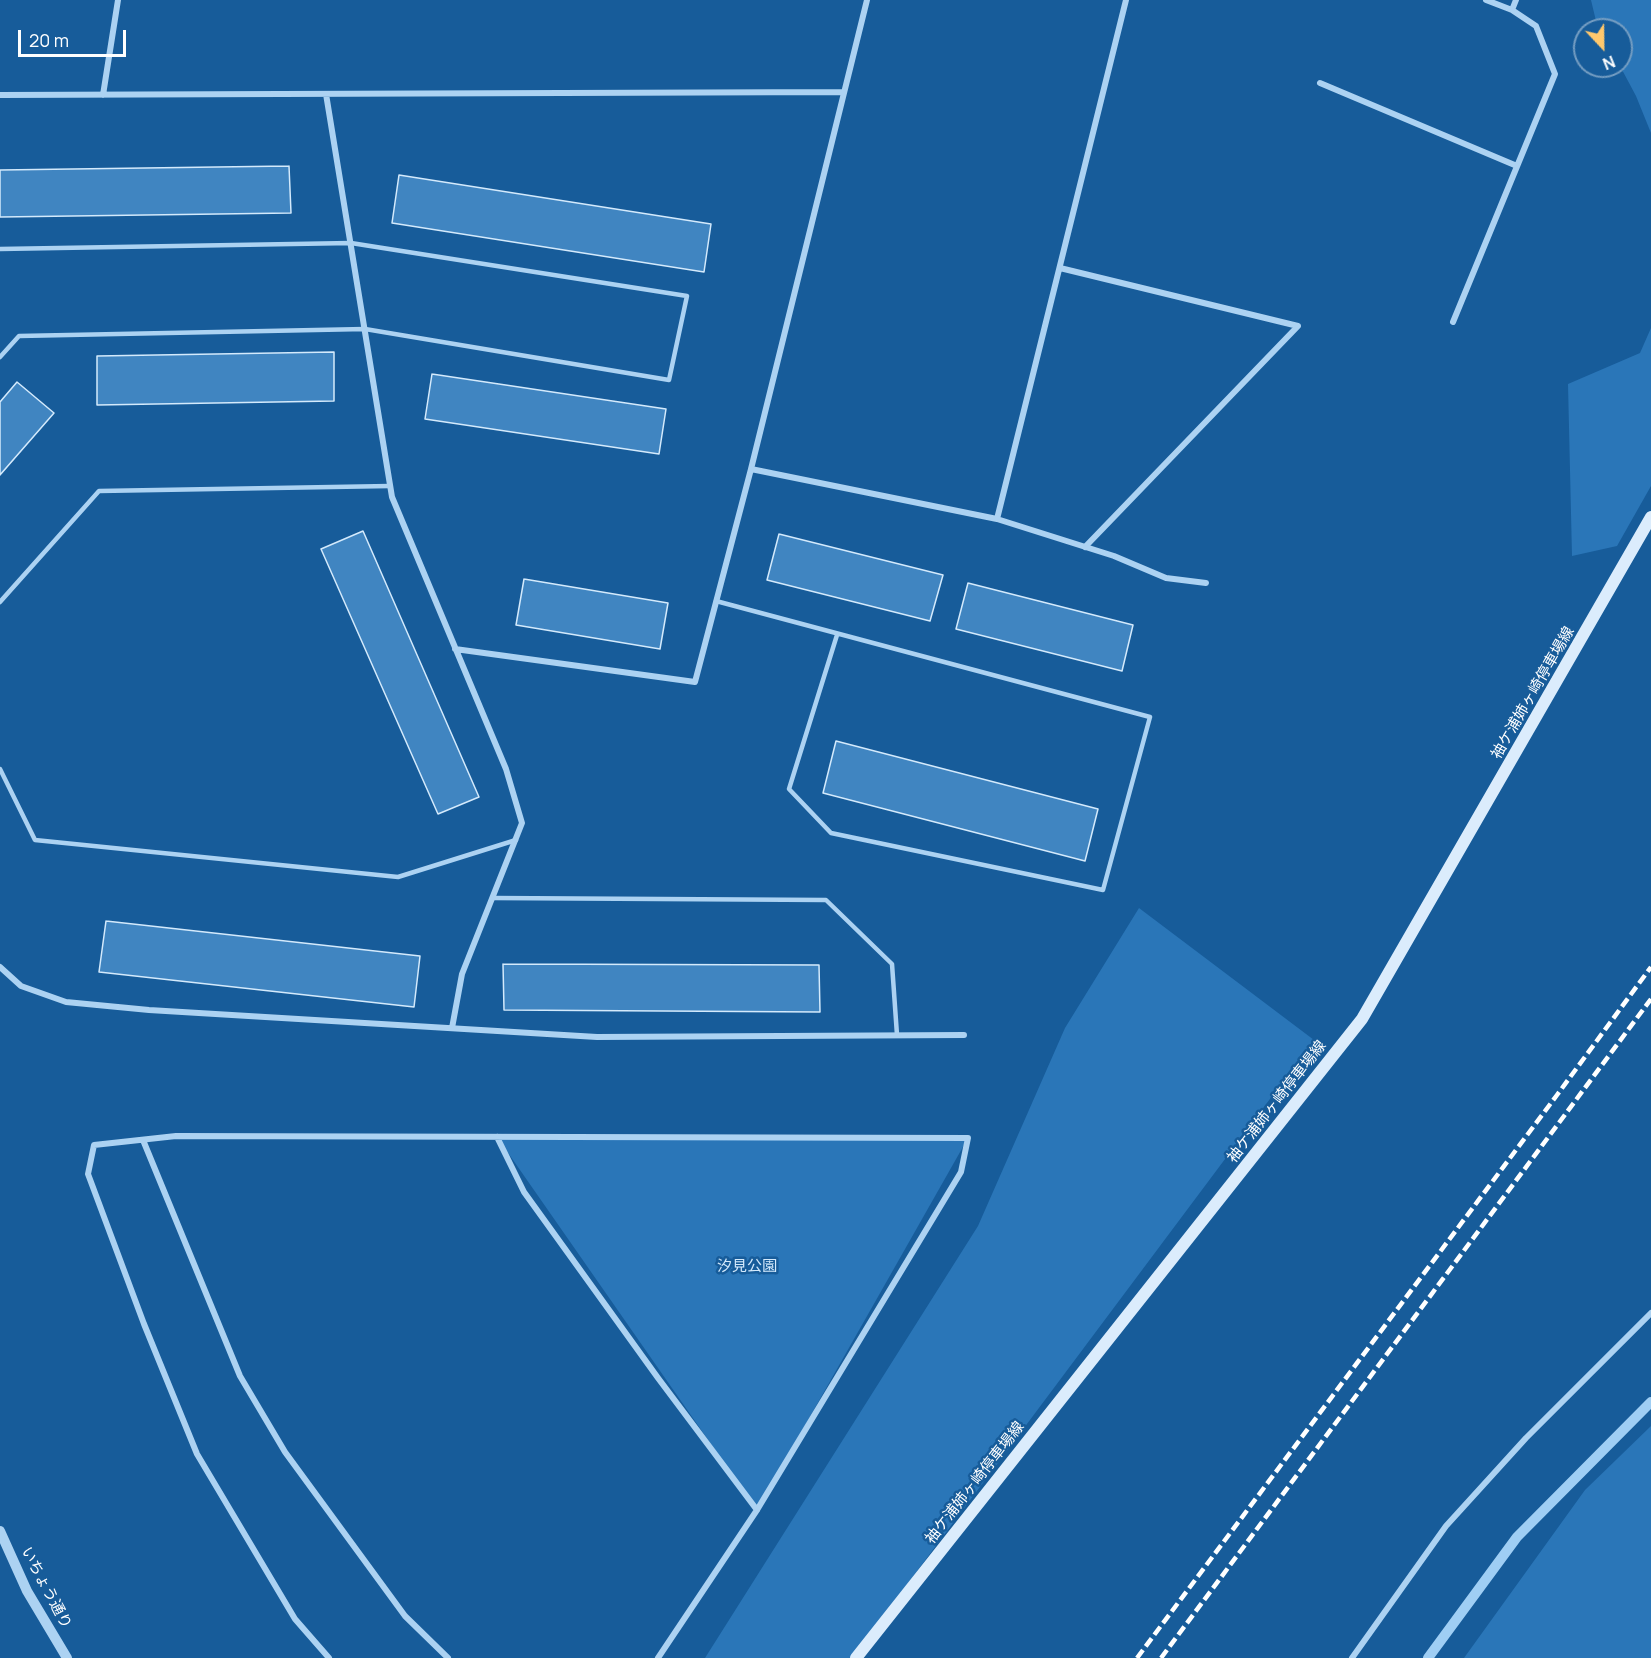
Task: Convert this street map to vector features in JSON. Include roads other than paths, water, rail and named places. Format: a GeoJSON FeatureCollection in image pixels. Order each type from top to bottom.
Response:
{"type":"FeatureCollection","features":[{"type":"Feature","properties":{"kind":"main road","name":"袖ケ浦姉ヶ崎停車場線"},"geometry":{"type":"LineString","coordinates":[[856,1658],[1362,1019],[1651,517]]}},
{"type":"Feature","properties":{"kind":"street"},"geometry":{"type":"LineString","coordinates":[[103,94],[118,0]]}},
{"type":"Feature","properties":{"kind":"street"},"geometry":{"type":"LineString","coordinates":[[455,649],[695,682],[751,469],[867,0]]}},
{"type":"Feature","properties":{"kind":"street"},"geometry":{"type":"LineString","coordinates":[[997,519],[1126,0]]}},
{"type":"Feature","properties":{"kind":"street"},"geometry":{"type":"LineString","coordinates":[[1453,322],[1555,74],[1536,26],[1512,10],[1486,0]]}},
{"type":"Feature","properties":{"kind":"street"},"geometry":{"type":"LineString","coordinates":[[1512,10],[1516,0]]}},
{"type":"Feature","properties":{"kind":"street"},"geometry":{"type":"LineString","coordinates":[[1320,83],[1517,166]]}},
{"type":"Feature","properties":{"kind":"street"},"geometry":{"type":"LineString","coordinates":[[0,95],[843,92]]}},
{"type":"Feature","properties":{"kind":"street"},"geometry":{"type":"LineString","coordinates":[[326,94],[392,497],[506,769],[522,823],[462,974],[452,1028]]}},
{"type":"Feature","properties":{"kind":"street"},"geometry":{"type":"LineString","coordinates":[[1060,268],[1298,326],[1084,547]]}},
{"type":"Feature","properties":{"kind":"street"},"geometry":{"type":"LineString","coordinates":[[751,469],[997,519],[1114,556],[1166,578],[1206,583]]}},
{"type":"Feature","properties":{"kind":"street"},"geometry":{"type":"LineString","coordinates":[[0,967],[21,986],[66,1002],[149,1010],[597,1037],[964,1035]]}},
{"type":"Feature","properties":{"kind":"street"},"geometry":{"type":"LineString","coordinates":[[329,1658],[295,1620],[196,1454],[88,1174],[94,1145],[176,1136],[968,1138],[962,1172],[757,1510],[658,1658]]}},
{"type":"Feature","properties":{"kind":"street"},"geometry":{"type":"LineString","coordinates":[[497,1137],[524,1192],[658,1378],[757,1510]]}},
{"type":"Feature","properties":{"kind":"street"},"geometry":{"type":"LineString","coordinates":[[142,1140],[240,1376],[251,1395],[285,1452],[398,1606],[448,1658]]}},
{"type":"Feature","properties":{"kind":"street"},"geometry":{"type":"LineString","coordinates":[[1352,1658],[1446,1526],[1526,1438],[1651,1313]]}},
{"type":"Feature","properties":{"kind":"street","name":"いちょう通り"},"geometry":{"type":"LineString","coordinates":[[0,1531],[27,1591],[67,1658]]}},
{"type":"Feature","properties":{"kind":"lane"},"geometry":{"type":"LineString","coordinates":[[0,249],[351,243],[687,296],[669,380],[365,329],[19,336],[0,357]]}},
{"type":"Feature","properties":{"kind":"lane"},"geometry":{"type":"LineString","coordinates":[[0,602],[99,491],[390,486]]}},
{"type":"Feature","properties":{"kind":"lane"},"geometry":{"type":"LineString","coordinates":[[716,602],[837,634],[1150,717],[1103,890],[831,833],[789,789],[837,634]]}},
{"type":"Feature","properties":{"kind":"lane"},"geometry":{"type":"LineString","coordinates":[[0,769],[35,840],[398,877],[516,840]]}},
{"type":"Feature","properties":{"kind":"lane"},"geometry":{"type":"LineString","coordinates":[[492,898],[826,900],[892,964],[897,1035]]}},
{"type":"Feature","properties":{"kind":"waterway"},"geometry":{"type":"LineString","coordinates":[[1428,1658],[1517,1537],[1651,1402]]}},
{"type":"Feature","properties":{"kind":"railway"},"geometry":{"type":"LineString","coordinates":[[1137,1658],[1651,967]]}},
{"type":"Feature","properties":{"kind":"railway"},"geometry":{"type":"LineString","coordinates":[[1161,1658],[1651,999]]}},
{"type":"Feature","properties":{"kind":"park label","name":"汐見公園"},"geometry":{"type":"Point","coordinates":[747,1267]}}]}
